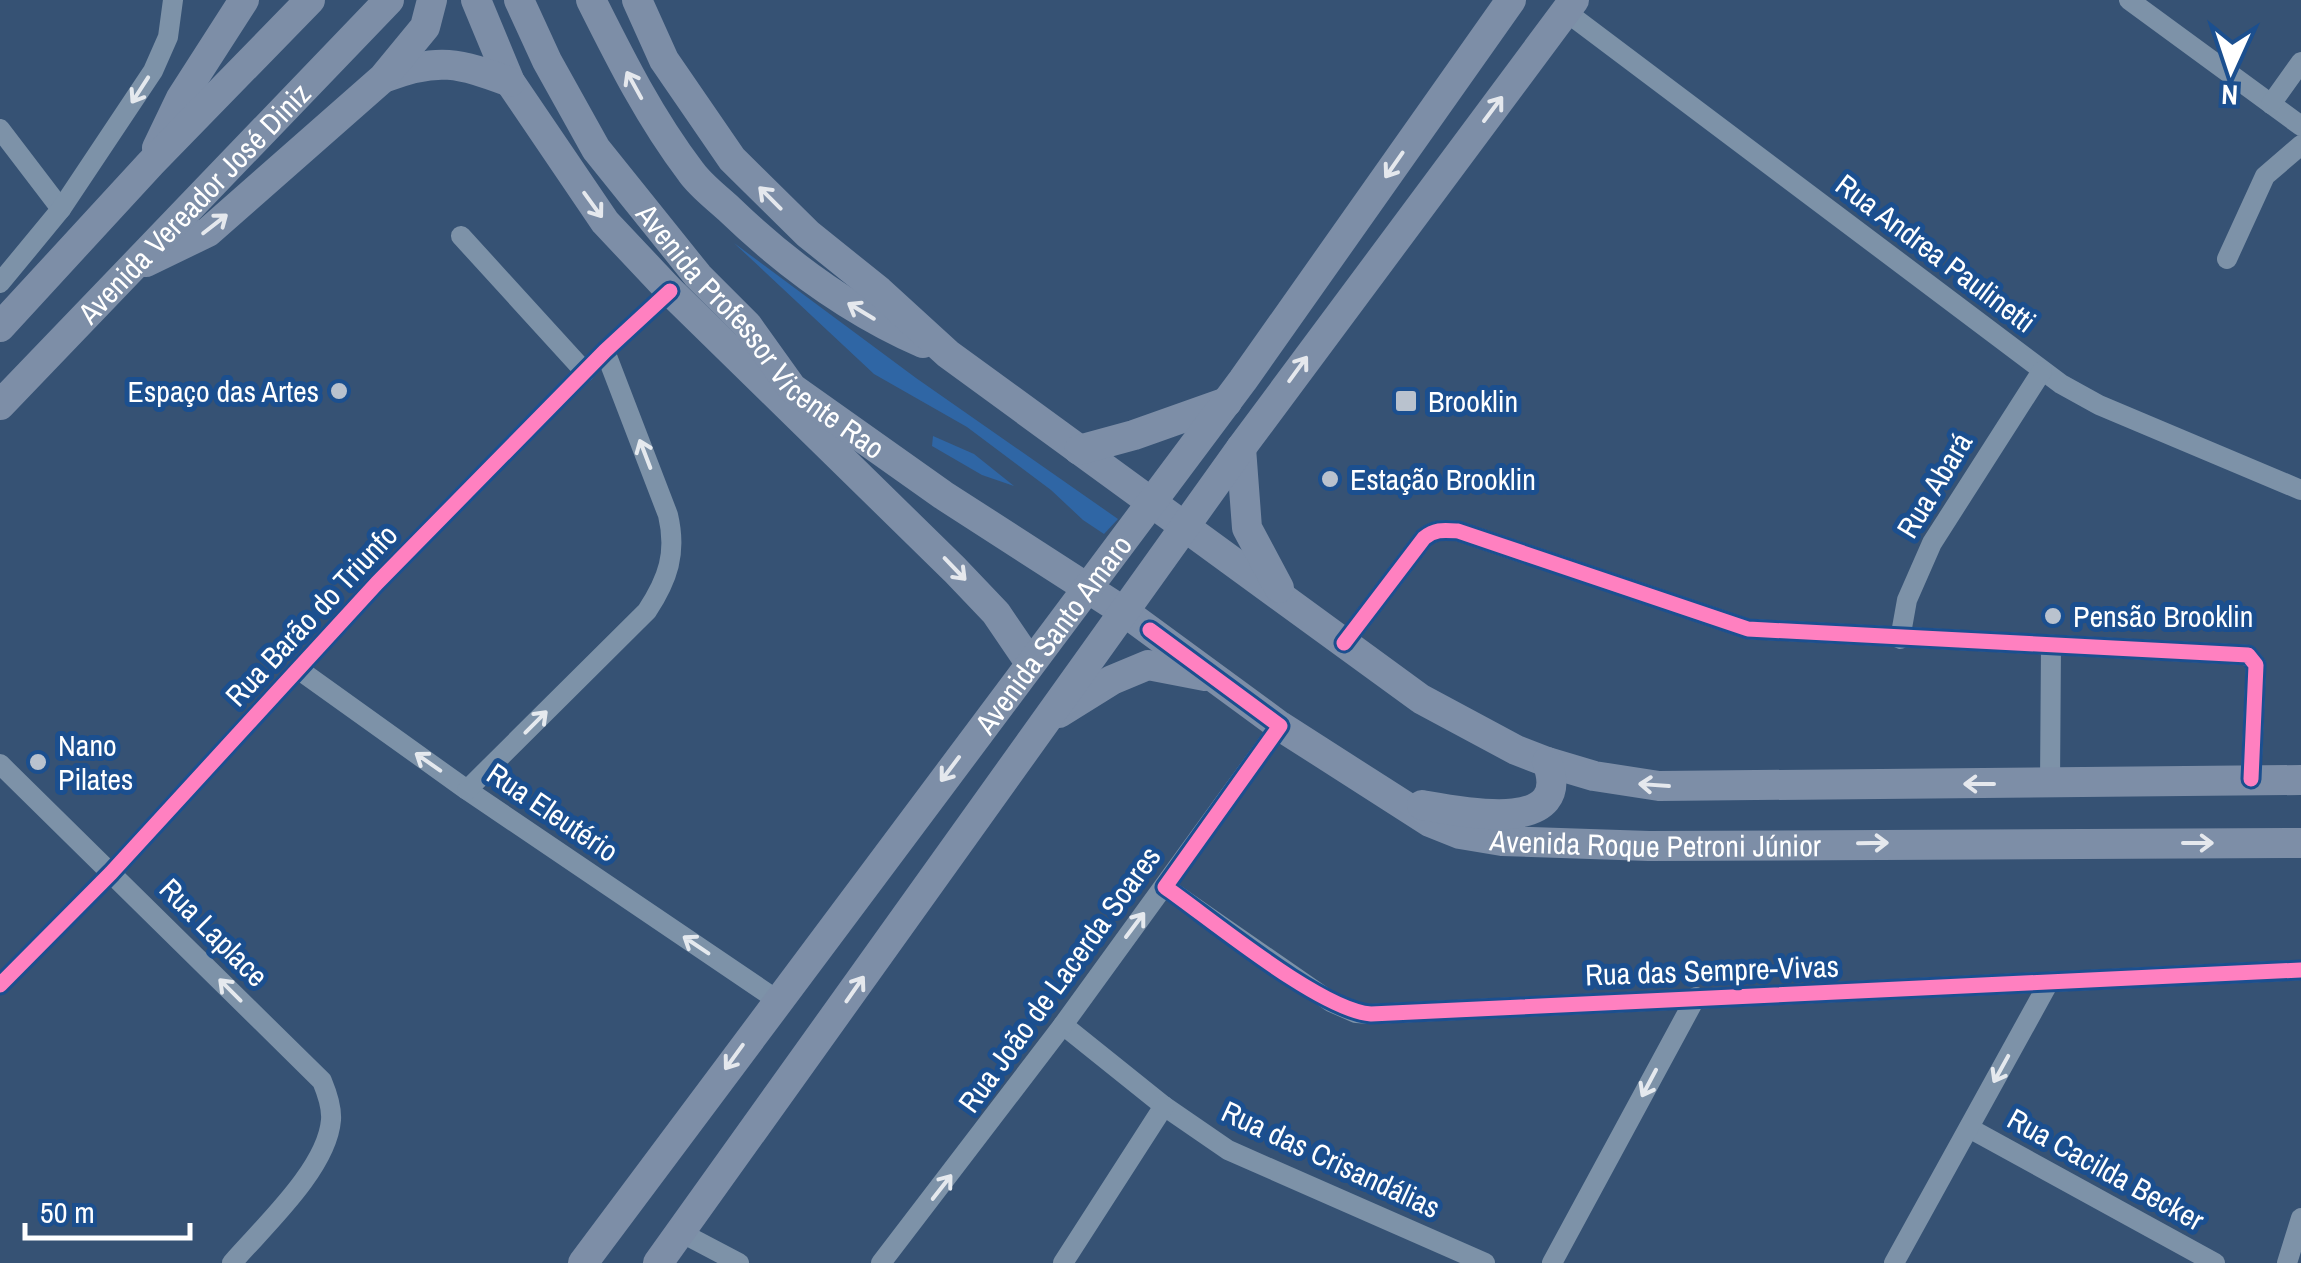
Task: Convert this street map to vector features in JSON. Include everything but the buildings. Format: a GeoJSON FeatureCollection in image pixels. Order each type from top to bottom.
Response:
{"type":"FeatureCollection","features":[{"type":"Feature","properties":{"kind":"main road"},"geometry":{"type":"LineString","coordinates":[[150,163],[181,98],[244,0]]}},
{"type":"Feature","properties":{"kind":"main road","name":"Avenida Vereador José Diniz"},"geometry":{"type":"LineString","coordinates":[[0,327],[150,163],[310,0]]}},
{"type":"Feature","properties":{"kind":"main road","name":"Avenida Vereador José Diniz"},"geometry":{"type":"LineString","coordinates":[[0,405],[388,0]]}},
{"type":"Feature","properties":{"kind":"main road"},"geometry":{"type":"LineString","coordinates":[[130,269],[208,232],[383,78],[425,27],[432,0]]}},
{"type":"Feature","properties":{"kind":"main road","name":"Avenida Professor Vicente Rao"},"geometry":{"type":"LineString","coordinates":[[476,0],[510,82],[606,222],[678,298]]}},
{"type":"Feature","properties":{"kind":"main road","name":"Avenida Professor Vicente Rao"},"geometry":{"type":"LineString","coordinates":[[519,0],[547,61],[596,149],[698,276],[747,325],[792,388],[854,434],[1085,587]]}},
{"type":"Feature","properties":{"kind":"main road","name":"Avenida Professor Vicente Rao"},"geometry":{"type":"LineString","coordinates":[[591,0],[637,92],[693,175],[757,236],[822,288],[891,330],[948,354]]}},
{"type":"Feature","properties":{"kind":"main road","name":"Avenida Professor Vicente Rao"},"geometry":{"type":"LineString","coordinates":[[638,0],[664,60],[732,159],[808,234],[880,291],[948,354],[1150,501]]}},
{"type":"Feature","properties":{"kind":"main road","name":"Avenida Santo Amaro"},"geometry":{"type":"LineString","coordinates":[[583,1263],[1226,402],[1511,0]]}},
{"type":"Feature","properties":{"kind":"main road","name":"Avenida Santo Amaro"},"geometry":{"type":"LineString","coordinates":[[658,1263],[1241,448],[1570,6]]}},
{"type":"Feature","properties":{"kind":"main road"},"geometry":{"type":"LineString","coordinates":[[383,78],[431,63],[468,68],[510,82]]}},
{"type":"Feature","properties":{"kind":"main road"},"geometry":{"type":"LineString","coordinates":[[678,298],[792,388]]}},
{"type":"Feature","properties":{"kind":"main road"},"geometry":{"type":"LineString","coordinates":[[678,298],[922,536],[996,613],[1030,663]]}},
{"type":"Feature","properties":{"kind":"main road"},"geometry":{"type":"LineString","coordinates":[[1079,450],[1226,402]]}},
{"type":"Feature","properties":{"kind":"main road"},"geometry":{"type":"LineString","coordinates":[[854,434],[922,536]]}},
{"type":"Feature","properties":{"kind":"main road"},"geometry":{"type":"LineString","coordinates":[[1241,448],[1248,528],[1262,561],[1286,599]]}},
{"type":"Feature","properties":{"kind":"main road","name":"Avenida Roque Petroni Júnior"},"geometry":{"type":"LineString","coordinates":[[1150,501],[1421,699],[1516,750],[1594,776],[1660,786],[2301,780]]}},
{"type":"Feature","properties":{"kind":"main road","name":"Avenida Roque Petroni Júnior"},"geometry":{"type":"LineString","coordinates":[[1085,587],[1280,726],[1430,822],[1460,834],[1502,840],[1649,846],[2301,844]]}},
{"type":"Feature","properties":{"kind":"main road"},"geometry":{"type":"LineString","coordinates":[[1044,722],[1112,680],[1148,665],[1218,679]]}},
{"type":"Feature","properties":{"kind":"main road"},"geometry":{"type":"LineString","coordinates":[[1400,802],[1484,814],[1528,811],[1551,796],[1553,777],[1548,762]]}},
{"type":"Feature","properties":{"kind":"street"},"geometry":{"type":"LineString","coordinates":[[0,283],[61,209],[153,71],[168,37],[173,0]]}},
{"type":"Feature","properties":{"kind":"street"},"geometry":{"type":"LineString","coordinates":[[2129,0],[2301,126]]}},
{"type":"Feature","properties":{"kind":"street","name":"Rua Andrea Paulinetti"},"geometry":{"type":"LineString","coordinates":[[1570,6],[2042,371],[2099,405],[2301,490]]}},
{"type":"Feature","properties":{"kind":"street"},"geometry":{"type":"LineString","coordinates":[[2271,104],[2301,62]]}},
{"type":"Feature","properties":{"kind":"street"},"geometry":{"type":"LineString","coordinates":[[0,128],[61,209]]}},
{"type":"Feature","properties":{"kind":"street"},"geometry":{"type":"LineString","coordinates":[[2228,259],[2264,176],[2301,145]]}},
{"type":"Feature","properties":{"kind":"street"},"geometry":{"type":"LineString","coordinates":[[461,236],[585,372]]}},
{"type":"Feature","properties":{"kind":"street","name":"Rua Barão do Triunfo"},"geometry":{"type":"LineString","coordinates":[[0,985],[111,873],[298,669],[605,350],[678,298]]}},
{"type":"Feature","properties":{"kind":"street"},"geometry":{"type":"LineString","coordinates":[[468,790],[647,611],[670,567],[672,533],[668,516],[605,350]]}},
{"type":"Feature","properties":{"kind":"street","name":"Rua Abará"},"geometry":{"type":"LineString","coordinates":[[1900,639],[1907,600],[1932,543],[2042,371]]}},
{"type":"Feature","properties":{"kind":"street"},"geometry":{"type":"LineString","coordinates":[[1344,643],[1424,538],[1442,530],[1458,532],[1727,624],[1767,632],[2248,655],[2256,665],[2251,779]]}},
{"type":"Feature","properties":{"kind":"street"},"geometry":{"type":"LineString","coordinates":[[2050,784],[2052,646]]}},
{"type":"Feature","properties":{"kind":"street","name":"Rua Eleutério"},"geometry":{"type":"LineString","coordinates":[[298,669],[777,1000]]}},
{"type":"Feature","properties":{"kind":"street","name":"Rua João de Lacerda Soares"},"geometry":{"type":"LineString","coordinates":[[881,1263],[1063,1026],[1280,726]]}},
{"type":"Feature","properties":{"kind":"street","name":"Rua Laplace"},"geometry":{"type":"LineString","coordinates":[[0,764],[322,1081],[331,1120],[326,1138],[305,1179],[232,1263]]}},
{"type":"Feature","properties":{"kind":"street","name":"Rua das Sempre-Vivas"},"geometry":{"type":"LineString","coordinates":[[1164,886],[1315,992],[1356,1012],[2301,970]]}},
{"type":"Feature","properties":{"kind":"street"},"geometry":{"type":"LineString","coordinates":[[1894,1263],[2048,984]]}},
{"type":"Feature","properties":{"kind":"street"},"geometry":{"type":"LineString","coordinates":[[1552,1263],[1696,997]]}},
{"type":"Feature","properties":{"kind":"street","name":"Rua das Crisandálias"},"geometry":{"type":"LineString","coordinates":[[1063,1026],[1164,1106],[1228,1150],[1484,1263]]}},
{"type":"Feature","properties":{"kind":"street"},"geometry":{"type":"LineString","coordinates":[[1062,1263],[1164,1106]]}},
{"type":"Feature","properties":{"kind":"street","name":"Rua Cacilda Becker"},"geometry":{"type":"LineString","coordinates":[[1969,1128],[2215,1263]]}},
{"type":"Feature","properties":{"kind":"street"},"geometry":{"type":"LineString","coordinates":[[2286,1263],[2301,1218]]}},
{"type":"Feature","properties":{"kind":"street"},"geometry":{"type":"LineString","coordinates":[[680,1232],[739,1263]]}},
{"type":"Feature","properties":{"kind":"shaded area"},"geometry":{"type":"Polygon","coordinates":[[[734,243],[916,378],[1118,519],[1104,534],[967,427],[874,374],[734,243]]]}},
{"type":"Feature","properties":{"kind":"shaded area"},"geometry":{"type":"Polygon","coordinates":[[[933,436],[974,454],[1014,486],[982,475],[932,446],[933,436]]]}},
{"type":"Feature","properties":{"kind":"cycle path"},"geometry":{"type":"LineString","coordinates":[[0,985],[111,873],[377,583],[605,351],[670,291]]}},
{"type":"Feature","properties":{"kind":"cycle path"},"geometry":{"type":"LineString","coordinates":[[1344,643],[1424,538],[1440,531],[1458,531],[1748,629],[2248,655],[2256,665],[2251,779]]}},
{"type":"Feature","properties":{"kind":"cycle path"},"geometry":{"type":"LineString","coordinates":[[1150,630],[1280,726],[1165,887],[1296,980],[1349,1009],[1371,1014],[2301,970]]}},
{"type":"Feature","properties":{"kind":"place","name":"Espaço das Artes"},"geometry":{"type":"Point","coordinates":[339,391]}},
{"type":"Feature","properties":{"kind":"place","name":"Brooklin"},"geometry":{"type":"Point","coordinates":[1406,401]}},
{"type":"Feature","properties":{"kind":"place","name":"Estação Brooklin"},"geometry":{"type":"Point","coordinates":[1330,479]}},
{"type":"Feature","properties":{"kind":"place","name":"Pensão Brooklin"},"geometry":{"type":"Point","coordinates":[2053,616]}},
{"type":"Feature","properties":{"kind":"place","name":"Nano Pilates"},"geometry":{"type":"Point","coordinates":[38,762]}}]}
